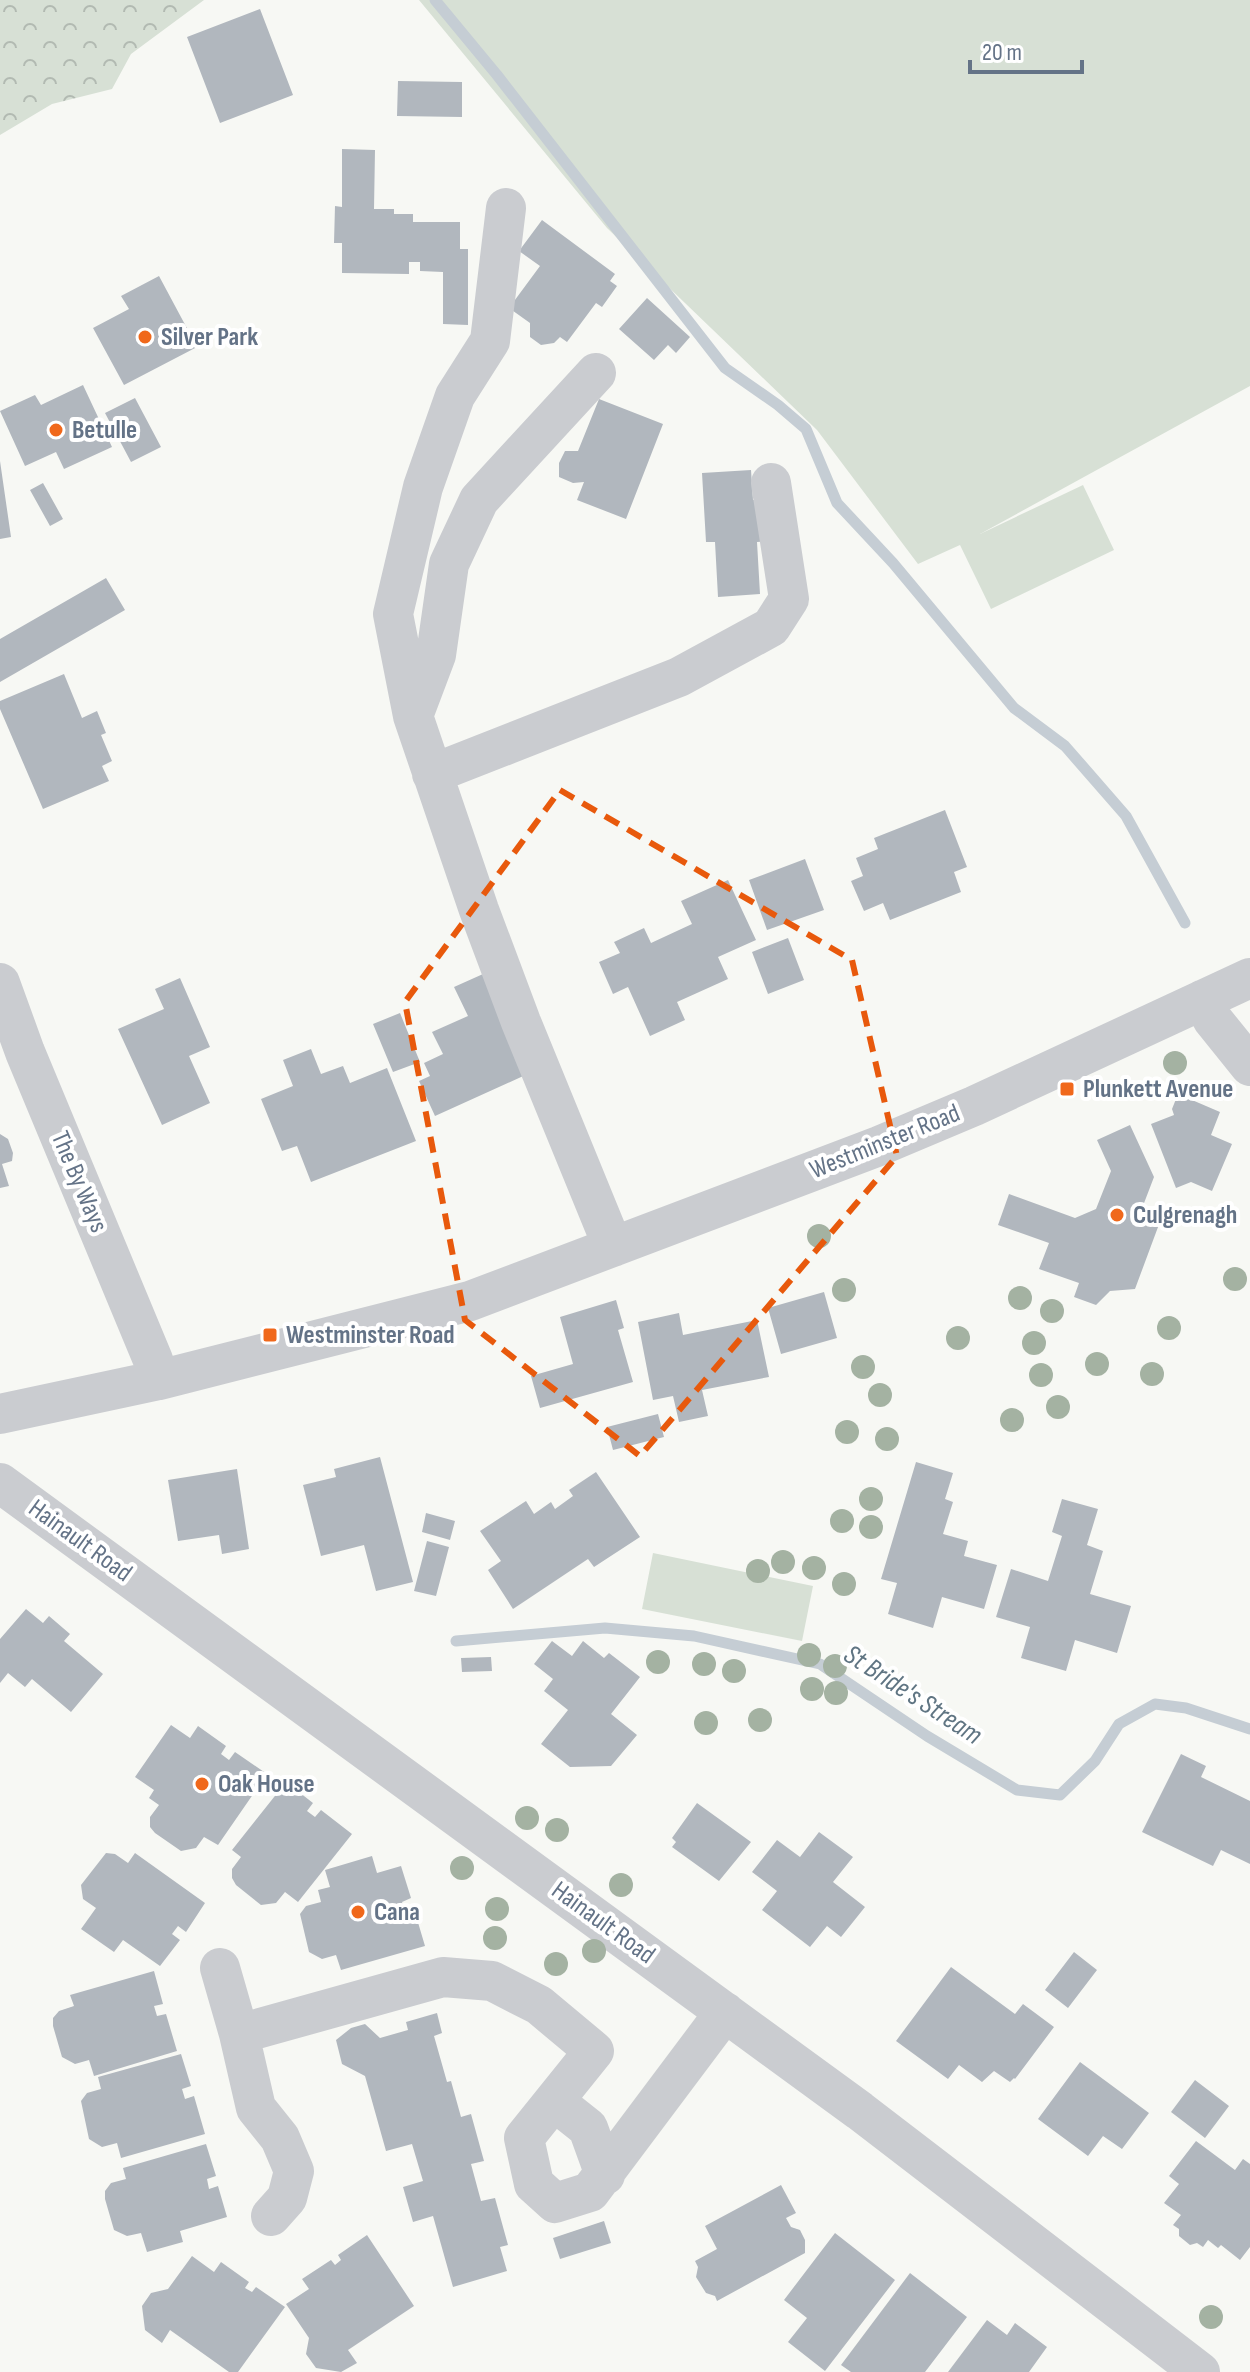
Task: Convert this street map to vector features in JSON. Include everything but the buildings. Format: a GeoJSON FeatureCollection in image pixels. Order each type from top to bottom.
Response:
{"type":"FeatureCollection","features":[{"type":"Feature","properties":{"kind":"street"},"geometry":{"type":"LineString","coordinates":[[506,208],[490,341],[455,396],[423,487],[393,614],[413,716],[432,774],[516,1008],[613,1247]]}},
{"type":"Feature","properties":{"kind":"street"},"geometry":{"type":"LineString","coordinates":[[413,716],[436,655],[449,564],[479,500],[596,373]]}},
{"type":"Feature","properties":{"kind":"street"},"geometry":{"type":"LineString","coordinates":[[432,774],[679,677],[771,627],[789,599],[771,483]]}},
{"type":"Feature","properties":{"kind":"street","name":"Westminster Road"},"geometry":{"type":"LineString","coordinates":[[0,1414],[159,1380],[470,1301],[920,1129],[1250,978]]}},
{"type":"Feature","properties":{"kind":"street","name":"The By Ways"},"geometry":{"type":"LineString","coordinates":[[0,983],[25,1052],[159,1380]]}},
{"type":"Feature","properties":{"kind":"street"},"geometry":{"type":"LineString","coordinates":[[1202,1000],[1213,1020],[1250,1066]]}},
{"type":"Feature","properties":{"kind":"street","name":"Hainault Road"},"geometry":{"type":"LineString","coordinates":[[0,1483],[860,2111],[1200,2372]]}},
{"type":"Feature","properties":{"kind":"street"},"geometry":{"type":"LineString","coordinates":[[220,1968],[256,2108],[280,2138],[294,2171],[287,2198],[271,2216]]}},
{"type":"Feature","properties":{"kind":"street"},"geometry":{"type":"LineString","coordinates":[[239,2034],[443,1977],[492,1981],[539,2005],[594,2051],[524,2138],[534,2184],[555,2203],[590,2192],[725,2012]]}},
{"type":"Feature","properties":{"kind":"street"},"geometry":{"type":"LineString","coordinates":[[554,2101],[588,2128],[605,2175]]}},
{"type":"Feature","properties":{"kind":"highlighted area"},"geometry":{"type":"Polygon","coordinates":[[[560,790],[852,960],[897,1156],[640,1456],[465,1320],[405,1002],[560,790]]]}},
{"type":"Feature","properties":{"kind":"green space"},"geometry":{"type":"Polygon","coordinates":[[[0,0],[204,0],[131,54],[112,89],[52,104],[0,135],[0,0]]]}},
{"type":"Feature","properties":{"kind":"green space"},"geometry":{"type":"Polygon","coordinates":[[[419,0],[1250,0],[1250,386],[980,534],[1083,485],[1114,550],[991,609],[960,545],[918,564],[817,430],[607,228],[419,0]]]}},
{"type":"Feature","properties":{"kind":"green space"},"geometry":{"type":"Polygon","coordinates":[[[653,1553],[813,1586],[802,1641],[642,1609],[653,1553]]]}},
{"type":"Feature","properties":{"kind":"waterway"},"geometry":{"type":"LineString","coordinates":[[435,0],[725,368],[806,429],[837,503],[893,563],[1014,708],[1065,746],[1126,816],[1185,923]]}},
{"type":"Feature","properties":{"kind":"waterway","name":"St Bride's Stream"},"geometry":{"type":"LineString","coordinates":[[456,1641],[605,1628],[694,1636],[820,1664],[927,1736],[1017,1790],[1060,1795],[1095,1761],[1119,1724],[1155,1704],[1186,1708],[1250,1729]]}},
{"type":"Feature","properties":{"kind":"place","name":"Silver Park"},"geometry":{"type":"Point","coordinates":[145,337]}},
{"type":"Feature","properties":{"kind":"place","name":"Betulle"},"geometry":{"type":"Point","coordinates":[56,430]}},
{"type":"Feature","properties":{"kind":"place","name":"Plunkett Avenue"},"geometry":{"type":"Point","coordinates":[1067,1089]}},
{"type":"Feature","properties":{"kind":"place","name":"Culgrenagh"},"geometry":{"type":"Point","coordinates":[1117,1215]}},
{"type":"Feature","properties":{"kind":"place","name":"Westminster Road"},"geometry":{"type":"Point","coordinates":[270,1335]}},
{"type":"Feature","properties":{"kind":"place","name":"Oak House"},"geometry":{"type":"Point","coordinates":[202,1784]}},
{"type":"Feature","properties":{"kind":"place","name":"Cana"},"geometry":{"type":"Point","coordinates":[358,1912]}}]}
